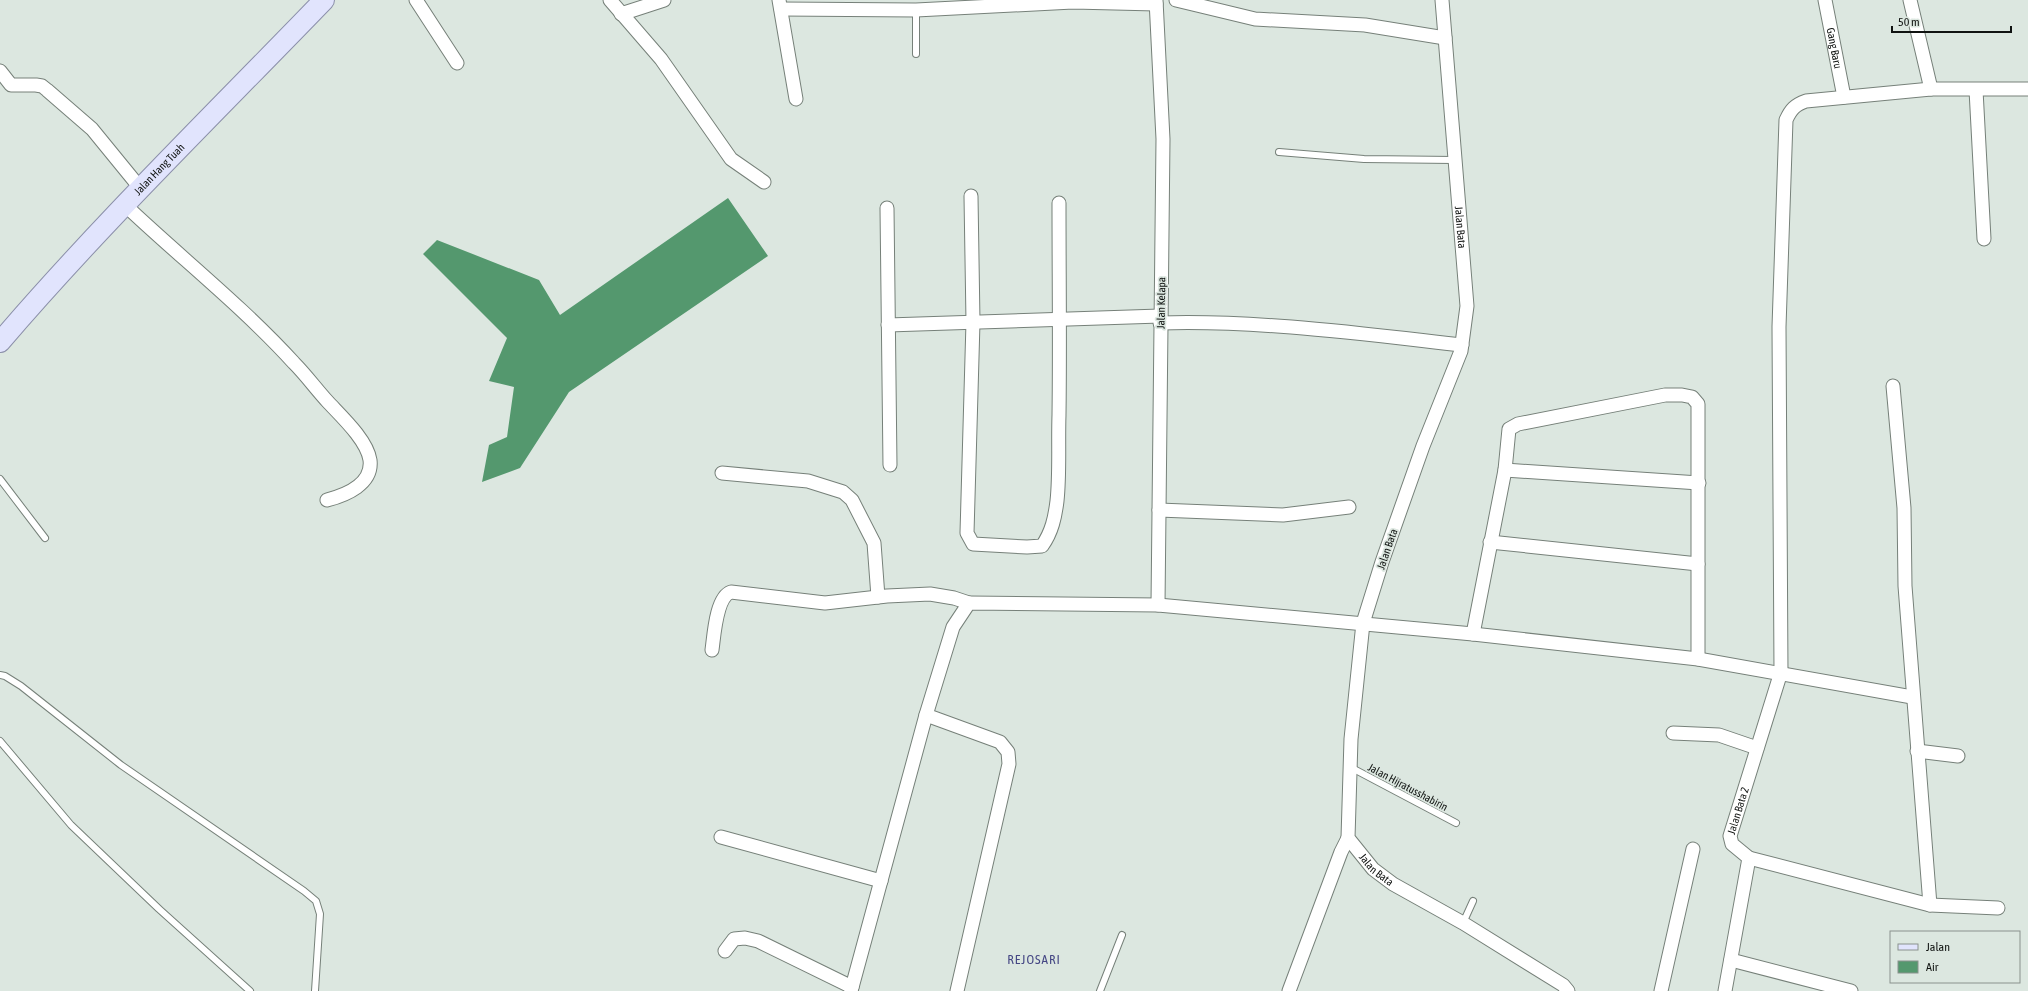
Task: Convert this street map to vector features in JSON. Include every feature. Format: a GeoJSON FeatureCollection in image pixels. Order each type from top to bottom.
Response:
{"type":"FeatureCollection","features":[{"type":"Feature","properties":{"kind":"main road","name":"Jalan Hang Tuah"},"geometry":{"type":"LineString","coordinates":[[0,342],[36,300],[125,205],[324,0]]}},
{"type":"Feature","properties":{"kind":"street"},"geometry":{"type":"LineString","coordinates":[[416,0],[457,63]]}},
{"type":"Feature","properties":{"kind":"street"},"geometry":{"type":"LineString","coordinates":[[610,0],[661,59],[731,159],[764,182]]}},
{"type":"Feature","properties":{"kind":"street"},"geometry":{"type":"LineString","coordinates":[[621,14],[664,0]]}},
{"type":"Feature","properties":{"kind":"street"},"geometry":{"type":"LineString","coordinates":[[1176,0],[1255,19],[1365,25],[1445,38]]}},
{"type":"Feature","properties":{"kind":"street","name":"Jalan Bata"},"geometry":{"type":"LineString","coordinates":[[1442,0],[1467,306],[1461,351],[1420,453],[1382,562],[1363,623],[1351,739],[1348,838],[1373,869],[1393,884],[1463,923],[1563,985],[1568,991]]}},
{"type":"Feature","properties":{"kind":"street","name":"Gang Baru"},"geometry":{"type":"LineString","coordinates":[[1825,0],[1844,97]]}},
{"type":"Feature","properties":{"kind":"street"},"geometry":{"type":"LineString","coordinates":[[1910,0],[1931,89]]}},
{"type":"Feature","properties":{"kind":"street"},"geometry":{"type":"LineString","coordinates":[[796,99],[780,4],[916,10],[1073,2],[1156,2]]}},
{"type":"Feature","properties":{"kind":"street","name":"Jalan Kelapa"},"geometry":{"type":"LineString","coordinates":[[1156,2],[1162,139],[1158,605]]}},
{"type":"Feature","properties":{"kind":"street"},"geometry":{"type":"LineString","coordinates":[[0,71],[10,85],[42,86],[66,105],[92,129],[141,189]]}},
{"type":"Feature","properties":{"kind":"street","name":"Jalan Bata 2"},"geometry":{"type":"LineString","coordinates":[[1749,858],[1732,844],[1730,836],[1781,672],[1779,327],[1786,120],[1790,111],[1796,104],[1806,101],[1931,89],[2028,89]]}},
{"type":"Feature","properties":{"kind":"street"},"geometry":{"type":"LineString","coordinates":[[1976,90],[1984,239]]}},
{"type":"Feature","properties":{"kind":"street"},"geometry":{"type":"LineString","coordinates":[[971,196],[973,322],[968,533],[973,544],[1027,548],[1042,546],[1049,536],[1057,500],[1059,203]]}},
{"type":"Feature","properties":{"kind":"street"},"geometry":{"type":"LineString","coordinates":[[125,205],[234,305],[293,362],[348,424],[368,450],[370,461],[365,480],[342,496],[328,500]]}},
{"type":"Feature","properties":{"kind":"street"},"geometry":{"type":"LineString","coordinates":[[887,208],[890,464]]}},
{"type":"Feature","properties":{"kind":"street"},"geometry":{"type":"LineString","coordinates":[[888,325],[1059,320],[1160,319],[1370,335],[1462,345]]}},
{"type":"Feature","properties":{"kind":"street"},"geometry":{"type":"LineString","coordinates":[[1893,386],[1904,508],[1905,586],[1912,697],[1930,905]]}},
{"type":"Feature","properties":{"kind":"street"},"geometry":{"type":"LineString","coordinates":[[1472,634],[1505,470],[1509,429],[1518,424],[1666,395],[1682,394],[1692,397],[1698,404],[1698,658]]}},
{"type":"Feature","properties":{"kind":"street"},"geometry":{"type":"LineString","coordinates":[[1505,470],[1699,483]]}},
{"type":"Feature","properties":{"kind":"street"},"geometry":{"type":"LineString","coordinates":[[722,473],[808,481],[843,492],[852,500],[874,543],[878,597]]}},
{"type":"Feature","properties":{"kind":"street"},"geometry":{"type":"LineString","coordinates":[[1159,510],[1283,515],[1349,507]]}},
{"type":"Feature","properties":{"kind":"street"},"geometry":{"type":"LineString","coordinates":[[1490,542],[1698,564]]}},
{"type":"Feature","properties":{"kind":"street"},"geometry":{"type":"LineString","coordinates":[[712,650],[718,613],[725,596],[732,592],[825,603],[878,597],[930,594],[954,598],[969,603],[1158,605],[1472,634],[1698,658],[1912,697]]}},
{"type":"Feature","properties":{"kind":"street"},"geometry":{"type":"LineString","coordinates":[[725,951],[734,939],[745,938],[758,941],[851,989],[926,715],[953,627],[969,603]]}},
{"type":"Feature","properties":{"kind":"street"},"geometry":{"type":"LineString","coordinates":[[926,715],[1000,742],[1008,752],[1009,764],[957,991]]}},
{"type":"Feature","properties":{"kind":"street"},"geometry":{"type":"LineString","coordinates":[[1673,733],[1719,735],[1757,748]]}},
{"type":"Feature","properties":{"kind":"street"},"geometry":{"type":"LineString","coordinates":[[1917,751],[1958,756]]}},
{"type":"Feature","properties":{"kind":"street"},"geometry":{"type":"LineString","coordinates":[[721,837],[881,881]]}},
{"type":"Feature","properties":{"kind":"street"},"geometry":{"type":"LineString","coordinates":[[1289,991],[1341,852],[1348,838]]}},
{"type":"Feature","properties":{"kind":"street"},"geometry":{"type":"LineString","coordinates":[[1661,991],[1693,849]]}},
{"type":"Feature","properties":{"kind":"street"},"geometry":{"type":"LineString","coordinates":[[1725,991],[1749,858],[1930,905],[1998,908]]}},
{"type":"Feature","properties":{"kind":"street"},"geometry":{"type":"LineString","coordinates":[[1731,960],[1851,991]]}},
{"type":"Feature","properties":{"kind":"lane"},"geometry":{"type":"LineString","coordinates":[[916,10],[916,54]]}},
{"type":"Feature","properties":{"kind":"lane"},"geometry":{"type":"LineString","coordinates":[[1279,152],[1364,159],[1454,160]]}},
{"type":"Feature","properties":{"kind":"lane"},"geometry":{"type":"LineString","coordinates":[[0,479],[45,538]]}},
{"type":"Feature","properties":{"kind":"lane"},"geometry":{"type":"LineString","coordinates":[[0,675],[5,676],[21,686],[121,765],[304,891],[316,901],[320,914],[315,991]]}},
{"type":"Feature","properties":{"kind":"lane"},"geometry":{"type":"LineString","coordinates":[[0,741],[71,825],[159,910],[250,991]]}},
{"type":"Feature","properties":{"kind":"lane","name":"Jalan Hijratusshabirin"},"geometry":{"type":"LineString","coordinates":[[1350,767],[1456,824]]}},
{"type":"Feature","properties":{"kind":"lane"},"geometry":{"type":"LineString","coordinates":[[1463,923],[1473,901]]}},
{"type":"Feature","properties":{"kind":"lane"},"geometry":{"type":"LineString","coordinates":[[1100,991],[1122,935]]}},
{"type":"Feature","properties":{"kind":"water"},"geometry":{"type":"Polygon","coordinates":[[[728,198],[768,256],[569,392],[520,468],[482,482],[489,445],[507,437],[514,387],[489,381],[507,338],[423,254],[437,240],[539,280],[560,315],[728,198]]]}},
{"type":"Feature","properties":{"kind":"district","name":"REJOSARI"},"geometry":{"type":"Point","coordinates":[1034,959]}}]}
